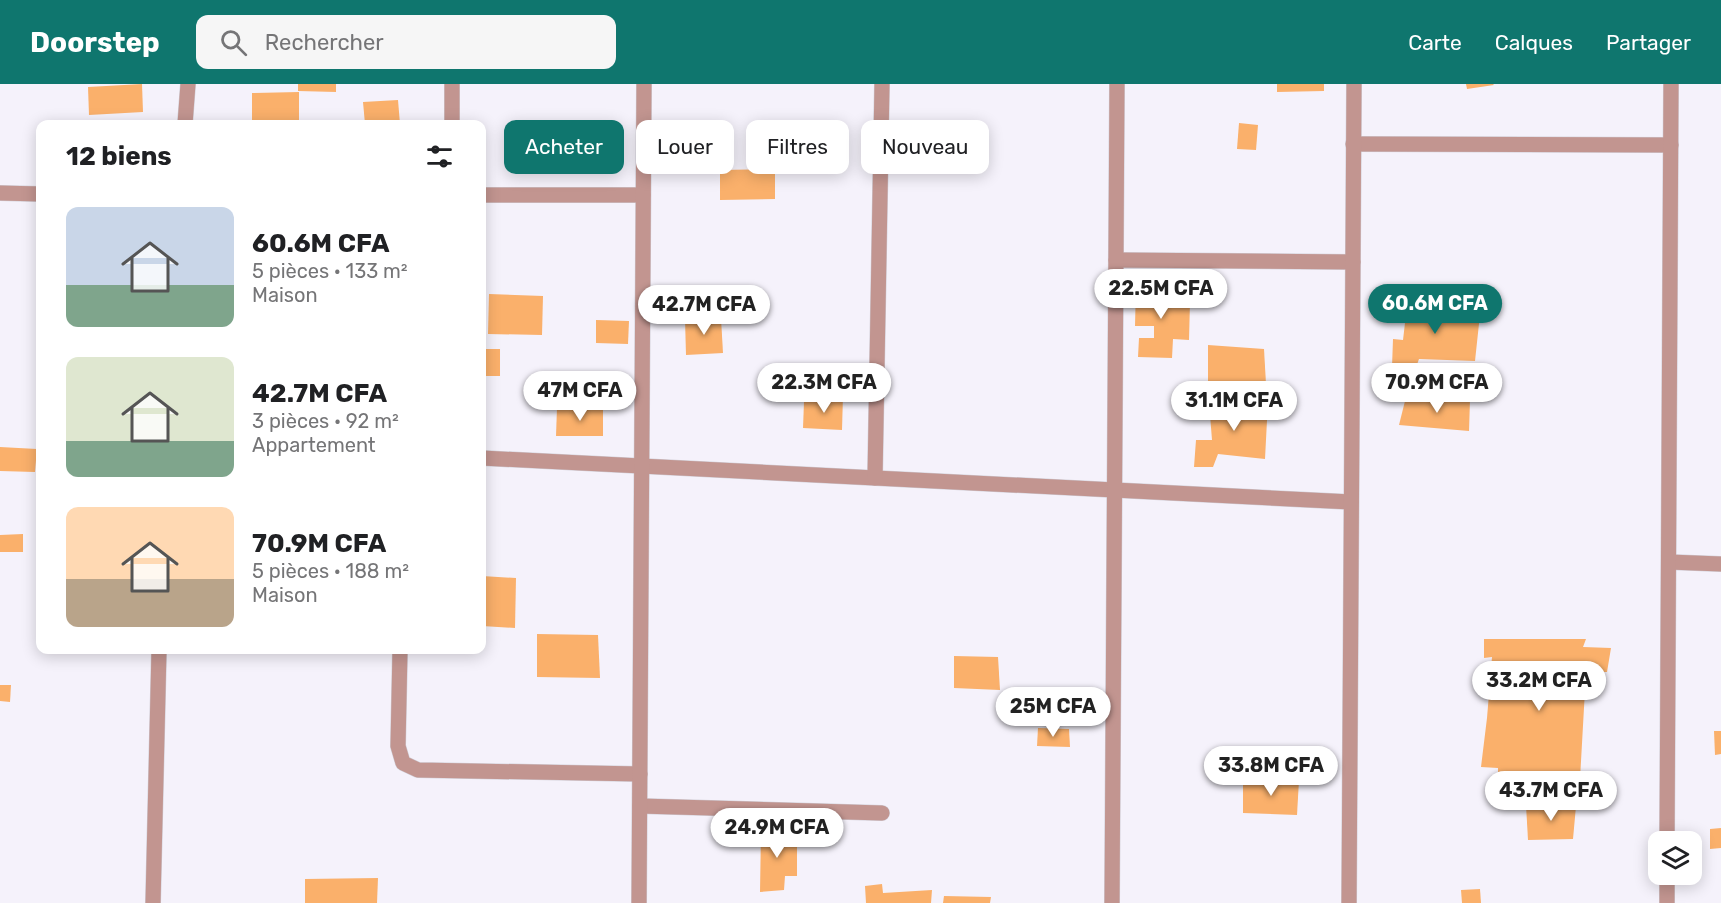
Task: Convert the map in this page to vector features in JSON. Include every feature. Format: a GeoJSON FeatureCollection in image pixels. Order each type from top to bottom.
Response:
{"type":"FeatureCollection","features":[{"type":"Feature","properties":{"kind":"street"},"geometry":{"type":"LineString","coordinates":[[185,120],[188,84]]}},
{"type":"Feature","properties":{"kind":"street"},"geometry":{"type":"LineString","coordinates":[[452,84],[452,120]]}},
{"type":"Feature","properties":{"kind":"street"},"geometry":{"type":"LineString","coordinates":[[639,903],[644,84]]}},
{"type":"Feature","properties":{"kind":"street"},"geometry":{"type":"LineString","coordinates":[[875,478],[882,84]]}},
{"type":"Feature","properties":{"kind":"street"},"geometry":{"type":"LineString","coordinates":[[1112,903],[1117,84]]}},
{"type":"Feature","properties":{"kind":"street"},"geometry":{"type":"LineString","coordinates":[[1349,903],[1354,84]]}},
{"type":"Feature","properties":{"kind":"street"},"geometry":{"type":"LineString","coordinates":[[1667,831],[1671,84]]}},
{"type":"Feature","properties":{"kind":"street"},"geometry":{"type":"LineString","coordinates":[[1353,144],[1671,145]]}},
{"type":"Feature","properties":{"kind":"street"},"geometry":{"type":"LineString","coordinates":[[0,193],[36,194]]}},
{"type":"Feature","properties":{"kind":"street"},"geometry":{"type":"LineString","coordinates":[[486,195],[643,195]]}},
{"type":"Feature","properties":{"kind":"street"},"geometry":{"type":"LineString","coordinates":[[1116,260],[1353,261]]}},
{"type":"Feature","properties":{"kind":"street"},"geometry":{"type":"LineString","coordinates":[[486,458],[1351,502]]}},
{"type":"Feature","properties":{"kind":"street"},"geometry":{"type":"LineString","coordinates":[[1669,562],[1721,564]]}},
{"type":"Feature","properties":{"kind":"street"},"geometry":{"type":"LineString","coordinates":[[153,903],[159,654]]}},
{"type":"Feature","properties":{"kind":"street"},"geometry":{"type":"LineString","coordinates":[[400,654],[398,746],[403,763],[418,770],[640,774]]}},
{"type":"Feature","properties":{"kind":"street"},"geometry":{"type":"LineString","coordinates":[[639,806],[882,813]]}},
{"type":"Feature","properties":{"kind":"street"},"geometry":{"type":"LineString","coordinates":[[1667,885],[1667,903]]}},
{"type":"Feature","properties":{"kind":"building"},"geometry":{"type":"Polygon","coordinates":[[[142,84],[143,112],[89,115],[88,87],[142,84]]]}},
{"type":"Feature","properties":{"kind":"building"},"geometry":{"type":"Polygon","coordinates":[[[298,84],[336,84],[336,92],[298,91],[298,84]]]}},
{"type":"Feature","properties":{"kind":"building"},"geometry":{"type":"Polygon","coordinates":[[[1277,84],[1324,84],[1324,91],[1277,92],[1277,84]]]}},
{"type":"Feature","properties":{"kind":"building"},"geometry":{"type":"Polygon","coordinates":[[[1466,84],[1493,84],[1494,85],[1467,89],[1466,84]]]}},
{"type":"Feature","properties":{"kind":"building"},"geometry":{"type":"Polygon","coordinates":[[[299,92],[299,120],[252,120],[252,93],[299,92]]]}},
{"type":"Feature","properties":{"kind":"building"},"geometry":{"type":"Polygon","coordinates":[[[398,100],[400,120],[365,120],[363,102],[398,100]]]}},
{"type":"Feature","properties":{"kind":"building"},"geometry":{"type":"Polygon","coordinates":[[[1239,123],[1258,125],[1256,150],[1237,149],[1239,123]]]}},
{"type":"Feature","properties":{"kind":"building"},"geometry":{"type":"Polygon","coordinates":[[[734,170],[746,170],[746,174],[775,174],[775,199],[720,200],[720,174],[734,174],[734,170]]]}},
{"type":"Feature","properties":{"kind":"building"},"geometry":{"type":"Polygon","coordinates":[[[1136,285],[1173,285],[1173,301],[1190,302],[1189,340],[1173,339],[1172,358],[1138,357],[1139,338],[1154,338],[1154,326],[1135,326],[1136,285]]]}},
{"type":"Feature","properties":{"kind":"building"},"geometry":{"type":"Polygon","coordinates":[[[489,294],[543,296],[542,335],[488,334],[489,294]]]}},
{"type":"Feature","properties":{"kind":"building"},"geometry":{"type":"Polygon","coordinates":[[[1481,305],[1475,361],[1419,359],[1414,373],[1392,367],[1393,339],[1403,340],[1405,323],[1388,322],[1391,308],[1481,305]]]}},
{"type":"Feature","properties":{"kind":"building"},"geometry":{"type":"Polygon","coordinates":[[[721,318],[723,353],[686,355],[685,319],[721,318]]]}},
{"type":"Feature","properties":{"kind":"building"},"geometry":{"type":"Polygon","coordinates":[[[596,320],[629,321],[628,344],[596,343],[596,320]]]}},
{"type":"Feature","properties":{"kind":"building"},"geometry":{"type":"Polygon","coordinates":[[[1208,345],[1264,349],[1266,384],[1208,381],[1208,345]]]}},
{"type":"Feature","properties":{"kind":"building"},"geometry":{"type":"Polygon","coordinates":[[[486,349],[500,349],[500,376],[486,376],[486,349]]]}},
{"type":"Feature","properties":{"kind":"building"},"geometry":{"type":"Polygon","coordinates":[[[843,395],[842,430],[803,428],[804,402],[843,395]]]}},
{"type":"Feature","properties":{"kind":"building"},"geometry":{"type":"Polygon","coordinates":[[[1470,399],[1469,431],[1399,425],[1405,401],[1470,399]]]}},
{"type":"Feature","properties":{"kind":"building"},"geometry":{"type":"Polygon","coordinates":[[[1268,401],[1265,459],[1218,454],[1213,467],[1194,467],[1196,440],[1212,440],[1209,402],[1268,401]]]}},
{"type":"Feature","properties":{"kind":"building"},"geometry":{"type":"Polygon","coordinates":[[[557,408],[603,409],[603,436],[556,436],[557,408]]]}},
{"type":"Feature","properties":{"kind":"building"},"geometry":{"type":"Polygon","coordinates":[[[0,447],[36,449],[35,472],[0,471],[0,447]]]}},
{"type":"Feature","properties":{"kind":"building"},"geometry":{"type":"Polygon","coordinates":[[[23,534],[23,552],[0,552],[0,535],[23,534]]]}},
{"type":"Feature","properties":{"kind":"building"},"geometry":{"type":"Polygon","coordinates":[[[486,576],[516,578],[515,628],[486,626],[486,576]]]}},
{"type":"Feature","properties":{"kind":"building"},"geometry":{"type":"Polygon","coordinates":[[[537,634],[598,635],[600,678],[537,677],[537,634]]]}},
{"type":"Feature","properties":{"kind":"building"},"geometry":{"type":"Polygon","coordinates":[[[1484,639],[1586,639],[1583,647],[1611,648],[1607,672],[1586,672],[1579,797],[1518,797],[1517,778],[1498,777],[1498,768],[1481,767],[1492,657],[1484,658],[1484,639]]]}},
{"type":"Feature","properties":{"kind":"building"},"geometry":{"type":"Polygon","coordinates":[[[954,656],[998,657],[1000,690],[954,688],[954,656]]]}},
{"type":"Feature","properties":{"kind":"building"},"geometry":{"type":"Polygon","coordinates":[[[0,685],[11,685],[10,702],[0,701],[0,685]]]}},
{"type":"Feature","properties":{"kind":"building"},"geometry":{"type":"Polygon","coordinates":[[[1038,728],[1069,729],[1070,747],[1037,746],[1038,728]]]}},
{"type":"Feature","properties":{"kind":"building"},"geometry":{"type":"Polygon","coordinates":[[[1714,731],[1721,731],[1721,754],[1715,755],[1714,731]]]}},
{"type":"Feature","properties":{"kind":"building"},"geometry":{"type":"Polygon","coordinates":[[[1243,780],[1299,780],[1297,815],[1243,813],[1243,780]]]}},
{"type":"Feature","properties":{"kind":"building"},"geometry":{"type":"Polygon","coordinates":[[[1526,805],[1576,806],[1573,839],[1528,840],[1526,805]]]}},
{"type":"Feature","properties":{"kind":"building"},"geometry":{"type":"Polygon","coordinates":[[[1721,828],[1721,848],[1710,849],[1710,829],[1721,828]]]}},
{"type":"Feature","properties":{"kind":"building"},"geometry":{"type":"Polygon","coordinates":[[[761,830],[797,832],[797,876],[785,876],[784,890],[760,892],[761,830]]]}},
{"type":"Feature","properties":{"kind":"building"},"geometry":{"type":"Polygon","coordinates":[[[378,878],[377,903],[305,903],[305,879],[378,878]]]}},
{"type":"Feature","properties":{"kind":"building"},"geometry":{"type":"Polygon","coordinates":[[[882,884],[883,893],[932,890],[931,903],[866,903],[865,886],[882,884]]]}},
{"type":"Feature","properties":{"kind":"building"},"geometry":{"type":"Polygon","coordinates":[[[1480,889],[1481,903],[1462,903],[1461,890],[1480,889]]]}},
{"type":"Feature","properties":{"kind":"building"},"geometry":{"type":"Polygon","coordinates":[[[944,896],[991,897],[990,903],[943,903],[944,896]]]}}]}
